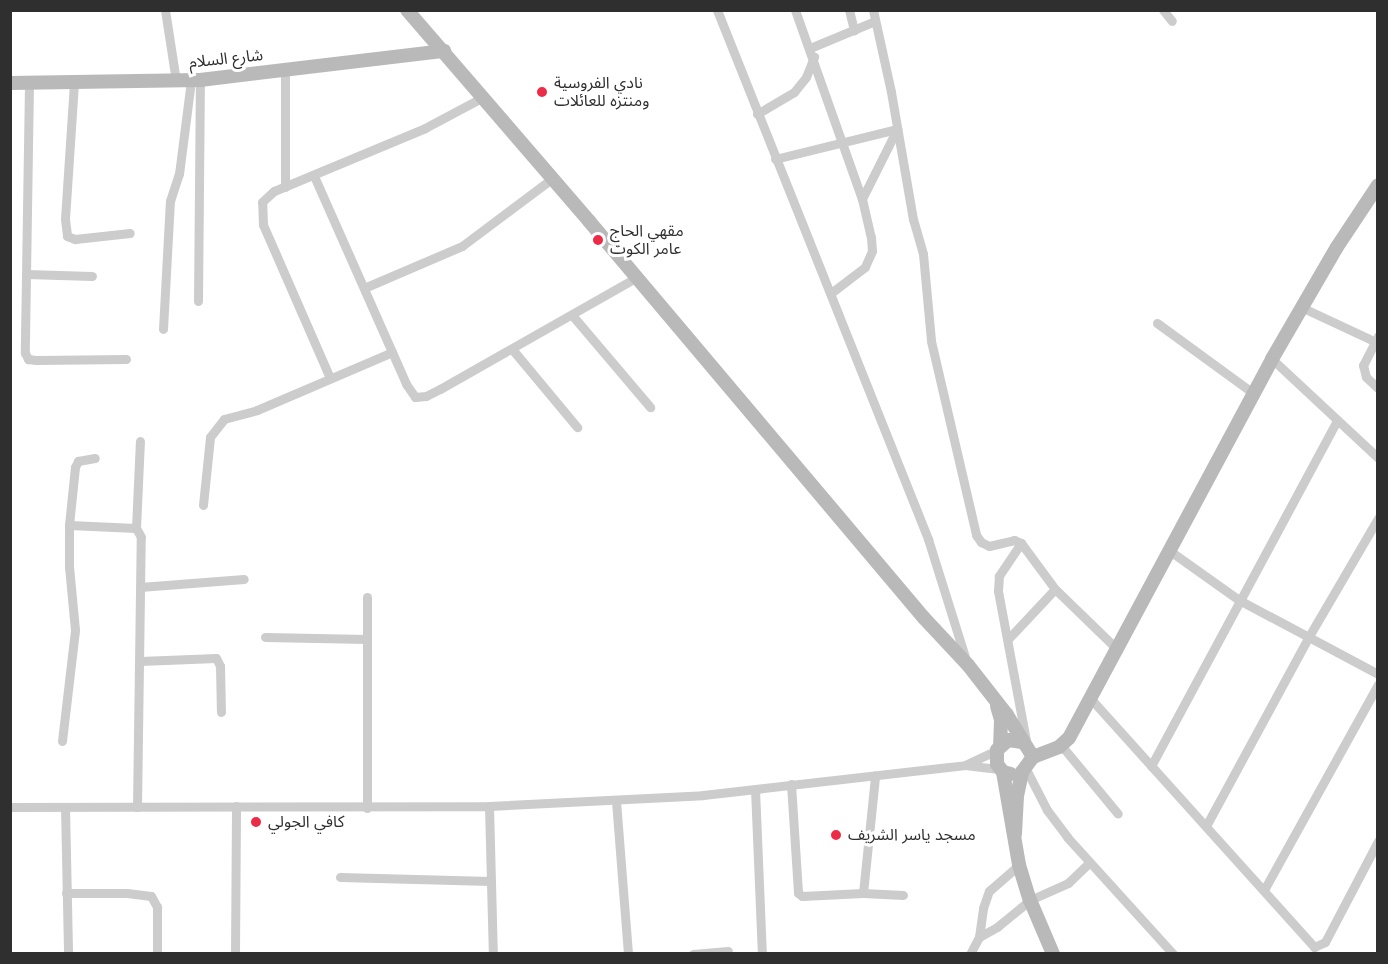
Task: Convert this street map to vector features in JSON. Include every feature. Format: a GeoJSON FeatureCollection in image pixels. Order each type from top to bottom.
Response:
{"type":"FeatureCollection","features":[{"type":"Feature","properties":{"kind":"main road"},"geometry":{"type":"LineString","coordinates":[[407,10],[553,178],[635,278],[994,698],[1026,757],[1017,796],[1015,834]]}},
{"type":"Feature","properties":{"kind":"main road","name":"شارع السلام"},"geometry":{"type":"LineString","coordinates":[[10,84],[196,80],[444,51]]}},
{"type":"Feature","properties":{"kind":"main road"},"geometry":{"type":"LineString","coordinates":[[1001,770],[1013,775],[1026,757],[1061,745],[1069,738],[1118,650],[1253,393],[1301,307],[1377,185]]}},
{"type":"Feature","properties":{"kind":"main road"},"geometry":{"type":"LineString","coordinates":[[994,698],[1001,720],[995,759],[1001,770],[1015,834],[1019,865],[1030,900],[1053,954]]}},
{"type":"Feature","properties":{"kind":"main road"},"geometry":{"type":"LineString","coordinates":[[998,747],[1013,739],[1026,757]]}},
{"type":"Feature","properties":{"kind":"street"},"geometry":{"type":"LineString","coordinates":[[165,10],[176,81]]}},
{"type":"Feature","properties":{"kind":"street"},"geometry":{"type":"LineString","coordinates":[[717,10],[928,539],[968,665]]}},
{"type":"Feature","properties":{"kind":"street"},"geometry":{"type":"LineString","coordinates":[[795,10],[812,52],[862,199],[872,251],[866,267],[831,293]]}},
{"type":"Feature","properties":{"kind":"street"},"geometry":{"type":"LineString","coordinates":[[849,10],[854,30]]}},
{"type":"Feature","properties":{"kind":"street"},"geometry":{"type":"LineString","coordinates":[[873,10],[913,219],[923,254],[931,341],[971,518],[978,539],[984,544],[1014,540],[1021,543],[1055,589],[1118,650]]}},
{"type":"Feature","properties":{"kind":"street"},"geometry":{"type":"LineString","coordinates":[[1163,10],[1172,21]]}},
{"type":"Feature","properties":{"kind":"street"},"geometry":{"type":"LineString","coordinates":[[757,114],[794,92],[806,77],[812,52],[875,21]]}},
{"type":"Feature","properties":{"kind":"street"},"geometry":{"type":"LineString","coordinates":[[285,69],[285,187]]}},
{"type":"Feature","properties":{"kind":"street"},"geometry":{"type":"LineString","coordinates":[[196,80],[198,301]]}},
{"type":"Feature","properties":{"kind":"street"},"geometry":{"type":"LineString","coordinates":[[163,329],[170,201],[179,174],[196,80]]}},
{"type":"Feature","properties":{"kind":"street"},"geometry":{"type":"LineString","coordinates":[[74,83],[65,219],[67,236],[75,239],[130,233]]}},
{"type":"Feature","properties":{"kind":"street"},"geometry":{"type":"LineString","coordinates":[[29,84],[25,353],[28,359],[126,359]]}},
{"type":"Feature","properties":{"kind":"street"},"geometry":{"type":"LineString","coordinates":[[330,378],[262,218],[260,206],[264,198],[425,128],[483,97]]}},
{"type":"Feature","properties":{"kind":"street"},"geometry":{"type":"LineString","coordinates":[[775,159],[897,129]]}},
{"type":"Feature","properties":{"kind":"street"},"geometry":{"type":"LineString","coordinates":[[862,199],[897,129]]}},
{"type":"Feature","properties":{"kind":"street"},"geometry":{"type":"LineString","coordinates":[[314,176],[410,392],[415,397],[422,398],[635,278]]}},
{"type":"Feature","properties":{"kind":"street"},"geometry":{"type":"LineString","coordinates":[[364,288],[462,246],[553,178]]}},
{"type":"Feature","properties":{"kind":"street"},"geometry":{"type":"LineString","coordinates":[[26,274],[92,276]]}},
{"type":"Feature","properties":{"kind":"street"},"geometry":{"type":"LineString","coordinates":[[1301,307],[1376,338],[1363,369],[1366,377],[1377,388]]}},
{"type":"Feature","properties":{"kind":"street"},"geometry":{"type":"LineString","coordinates":[[572,315],[650,407]]}},
{"type":"Feature","properties":{"kind":"street"},"geometry":{"type":"LineString","coordinates":[[1157,324],[1253,393]]}},
{"type":"Feature","properties":{"kind":"street"},"geometry":{"type":"LineString","coordinates":[[512,349],[577,427]]}},
{"type":"Feature","properties":{"kind":"street"},"geometry":{"type":"LineString","coordinates":[[202,505],[210,437],[224,419],[231,415],[257,410],[392,352]]}},
{"type":"Feature","properties":{"kind":"street"},"geometry":{"type":"LineString","coordinates":[[1272,359],[1377,458]]}},
{"type":"Feature","properties":{"kind":"street"},"geometry":{"type":"LineString","coordinates":[[1151,766],[1337,420]]}},
{"type":"Feature","properties":{"kind":"street"},"geometry":{"type":"LineString","coordinates":[[136,807],[141,537],[136,528],[140,441]]}},
{"type":"Feature","properties":{"kind":"street"},"geometry":{"type":"LineString","coordinates":[[62,741],[75,630],[69,567],[69,525],[75,467],[78,461],[95,458]]}},
{"type":"Feature","properties":{"kind":"street"},"geometry":{"type":"LineString","coordinates":[[1206,826],[1308,638],[1377,518]]}},
{"type":"Feature","properties":{"kind":"street"},"geometry":{"type":"LineString","coordinates":[[69,525],[136,528]]}},
{"type":"Feature","properties":{"kind":"street"},"geometry":{"type":"LineString","coordinates":[[1021,543],[999,576],[999,591],[1009,638],[1026,757],[1052,819],[1173,954]]}},
{"type":"Feature","properties":{"kind":"street"},"geometry":{"type":"LineString","coordinates":[[1170,551],[1239,600],[1377,674]]}},
{"type":"Feature","properties":{"kind":"street"},"geometry":{"type":"LineString","coordinates":[[140,587],[244,579]]}},
{"type":"Feature","properties":{"kind":"street"},"geometry":{"type":"LineString","coordinates":[[1009,638],[1055,589]]}},
{"type":"Feature","properties":{"kind":"street"},"geometry":{"type":"LineString","coordinates":[[367,597],[367,808]]}},
{"type":"Feature","properties":{"kind":"street"},"geometry":{"type":"LineString","coordinates":[[266,637],[367,639]]}},
{"type":"Feature","properties":{"kind":"street"},"geometry":{"type":"LineString","coordinates":[[140,661],[216,657],[220,666],[221,712]]}},
{"type":"Feature","properties":{"kind":"street"},"geometry":{"type":"LineString","coordinates":[[1264,890],[1377,684]]}},
{"type":"Feature","properties":{"kind":"street"},"geometry":{"type":"LineString","coordinates":[[1091,699],[1314,947],[1325,942],[1377,841]]}},
{"type":"Feature","properties":{"kind":"street"},"geometry":{"type":"LineString","coordinates":[[1061,745],[1118,814]]}},
{"type":"Feature","properties":{"kind":"street"},"geometry":{"type":"LineString","coordinates":[[964,765],[998,747]]}},
{"type":"Feature","properties":{"kind":"street"},"geometry":{"type":"LineString","coordinates":[[10,807],[489,806],[616,801],[754,789],[964,765],[1001,770]]}},
{"type":"Feature","properties":{"kind":"street"},"geometry":{"type":"LineString","coordinates":[[863,893],[875,776]]}},
{"type":"Feature","properties":{"kind":"street"},"geometry":{"type":"LineString","coordinates":[[791,784],[798,893],[802,896],[903,894]]}},
{"type":"Feature","properties":{"kind":"street"},"geometry":{"type":"LineString","coordinates":[[754,789],[762,954]]}},
{"type":"Feature","properties":{"kind":"street"},"geometry":{"type":"LineString","coordinates":[[616,801],[628,954]]}},
{"type":"Feature","properties":{"kind":"street"},"geometry":{"type":"LineString","coordinates":[[235,954],[236,806]]}},
{"type":"Feature","properties":{"kind":"street"},"geometry":{"type":"LineString","coordinates":[[489,806],[493,954]]}},
{"type":"Feature","properties":{"kind":"street"},"geometry":{"type":"LineString","coordinates":[[64,807],[68,954]]}},
{"type":"Feature","properties":{"kind":"street"},"geometry":{"type":"LineString","coordinates":[[979,937],[997,927],[1030,900],[1068,883],[1090,862]]}},
{"type":"Feature","properties":{"kind":"street"},"geometry":{"type":"LineString","coordinates":[[970,954],[979,937],[982,908],[989,891],[1019,865]]}},
{"type":"Feature","properties":{"kind":"street"},"geometry":{"type":"LineString","coordinates":[[340,877],[491,881]]}},
{"type":"Feature","properties":{"kind":"street"},"geometry":{"type":"LineString","coordinates":[[66,893],[127,893],[151,896],[158,908],[157,954]]}},
{"type":"Feature","properties":{"kind":"street"},"geometry":{"type":"LineString","coordinates":[[693,954],[728,951]]}},
{"type":"Feature","properties":{"kind":"place","name":"نادي الفروسية ومنتزه للعائلات"},"geometry":{"type":"Point","coordinates":[542,92]}},
{"type":"Feature","properties":{"kind":"place","name":"مقهي الحاج عامر الكوت"},"geometry":{"type":"Point","coordinates":[598,240]}},
{"type":"Feature","properties":{"kind":"place","name":"كافي الجولي"},"geometry":{"type":"Point","coordinates":[256,822]}},
{"type":"Feature","properties":{"kind":"place","name":"مسجد ياسر الشريف"},"geometry":{"type":"Point","coordinates":[836,835]}}]}
